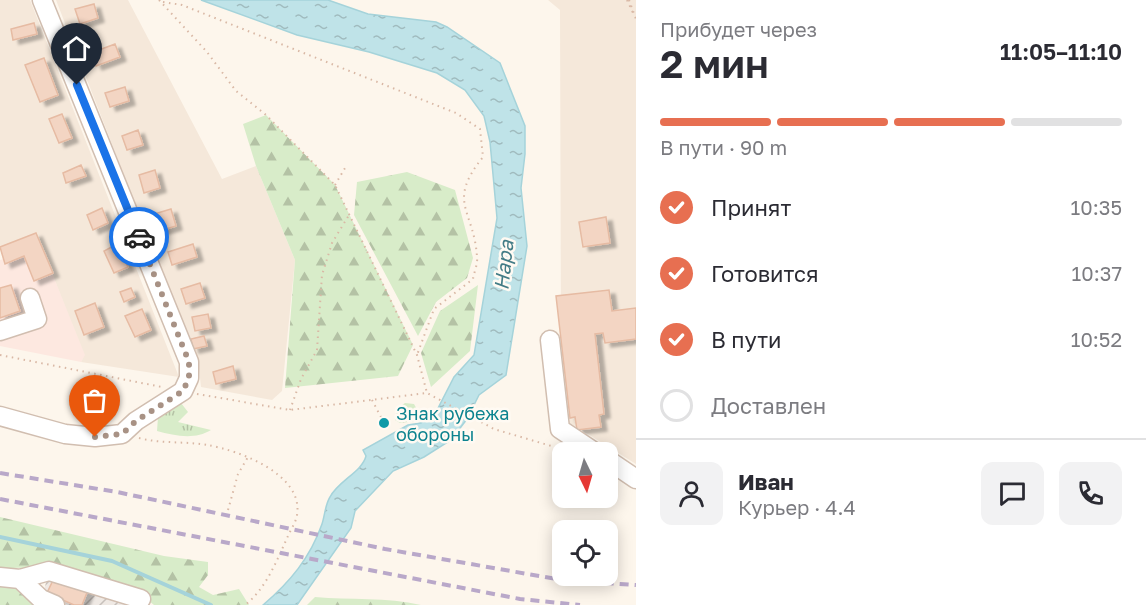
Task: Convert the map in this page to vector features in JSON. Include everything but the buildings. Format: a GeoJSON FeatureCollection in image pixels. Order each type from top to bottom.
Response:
{"type":"FeatureCollection","features":[{"type":"Feature","properties":{"kind":"street"},"geometry":{"type":"LineString","coordinates":[[0,416],[65,434],[95,437],[122,434],[136,421],[183,391],[189,378],[189,362],[42,0]]}},
{"type":"Feature","properties":{"kind":"street"},"geometry":{"type":"LineString","coordinates":[[0,331],[37,319],[30,298]]}},
{"type":"Feature","properties":{"kind":"street"},"geometry":{"type":"LineString","coordinates":[[550,340],[560,429],[580,442]]}},
{"type":"Feature","properties":{"kind":"street"},"geometry":{"type":"LineString","coordinates":[[618,467],[636,479]]}},
{"type":"Feature","properties":{"kind":"street"},"geometry":{"type":"LineString","coordinates":[[0,577],[20,579],[48,571],[141,599]]}},
{"type":"Feature","properties":{"kind":"street"},"geometry":{"type":"LineString","coordinates":[[20,579],[41,599],[55,605]]}},
{"type":"Feature","properties":{"kind":"path"},"geometry":{"type":"LineString","coordinates":[[159,0],[182,5],[456,113],[480,129],[483,157],[467,177],[463,202],[477,257],[473,279],[434,309],[417,355]]}},
{"type":"Feature","properties":{"kind":"path"},"geometry":{"type":"LineString","coordinates":[[628,0],[635,17]]}},
{"type":"Feature","properties":{"kind":"path"},"geometry":{"type":"LineString","coordinates":[[163,2],[236,91],[266,115],[335,185],[417,355],[427,393]]}},
{"type":"Feature","properties":{"kind":"path"},"geometry":{"type":"LineString","coordinates":[[335,185],[345,168]]}},
{"type":"Feature","properties":{"kind":"path"},"geometry":{"type":"LineString","coordinates":[[290,410],[301,379],[317,350],[322,275],[332,243],[349,215]]}},
{"type":"Feature","properties":{"kind":"path"},"geometry":{"type":"LineString","coordinates":[[0,355],[290,410],[427,393],[495,429],[552,446]]}},
{"type":"Feature","properties":{"kind":"path"},"geometry":{"type":"LineString","coordinates":[[372,400],[382,419]]}},
{"type":"Feature","properties":{"kind":"path"},"geometry":{"type":"LineString","coordinates":[[122,434],[158,443],[206,445],[248,457],[268,466],[287,483],[296,498],[297,515],[275,565],[252,599],[244,605]]}},
{"type":"Feature","properties":{"kind":"path"},"geometry":{"type":"LineString","coordinates":[[228,510],[238,474],[248,457]]}},
{"type":"Feature","properties":{"kind":"shaded area"},"geometry":{"type":"Polygon","coordinates":[[[0,0],[30,0],[179,377],[81,362],[84,355],[36,233],[0,247],[0,0]]]}},
{"type":"Feature","properties":{"kind":"shaded area"},"geometry":{"type":"Polygon","coordinates":[[[56,0],[128,0],[222,179],[256,166],[295,260],[282,391],[272,400],[201,387],[199,368],[56,0]]]}},
{"type":"Feature","properties":{"kind":"shaded area"},"geometry":{"type":"Polygon","coordinates":[[[548,0],[636,0],[636,464],[618,453],[618,442],[601,442],[570,423],[561,339],[560,10],[548,0]]]}},
{"type":"Feature","properties":{"kind":"shaded area"},"geometry":{"type":"Polygon","coordinates":[[[36,233],[85,355],[81,362],[0,346],[0,260],[3,259],[0,247],[36,233]]]}},
{"type":"Feature","properties":{"kind":"shaded area"},"geometry":{"type":"Polygon","coordinates":[[[48,573],[126,605],[41,605],[48,573]]]}},
{"type":"Feature","properties":{"kind":"green space"},"geometry":{"type":"Polygon","coordinates":[[[266,115],[335,185],[413,345],[398,376],[285,388],[295,260],[256,166],[243,124],[266,115]]]}},
{"type":"Feature","properties":{"kind":"green space"},"geometry":{"type":"Polygon","coordinates":[[[407,172],[455,190],[473,258],[467,278],[436,302],[418,336],[354,215],[357,182],[407,172]]]}},
{"type":"Feature","properties":{"kind":"green space"},"geometry":{"type":"Polygon","coordinates":[[[478,285],[470,351],[431,387],[421,353],[440,311],[478,285]]]}},
{"type":"Feature","properties":{"kind":"green space"},"geometry":{"type":"Polygon","coordinates":[[[181,403],[188,412],[178,422],[211,430],[192,436],[178,436],[157,431],[158,417],[181,403]]]}},
{"type":"Feature","properties":{"kind":"green space"},"geometry":{"type":"Polygon","coordinates":[[[405,403],[414,404],[419,413],[417,421],[400,423],[395,420],[398,408],[405,403]]]}},
{"type":"Feature","properties":{"kind":"green space"},"geometry":{"type":"Polygon","coordinates":[[[0,517],[164,556],[208,562],[208,575],[199,587],[213,595],[239,589],[249,605],[154,605],[143,596],[51,571],[14,568],[0,570],[0,517]]]}},
{"type":"Feature","properties":{"kind":"green space"},"geometry":{"type":"Polygon","coordinates":[[[0,581],[19,587],[37,605],[0,605],[0,581]]]}},
{"type":"Feature","properties":{"kind":"green space"},"geometry":{"type":"Polygon","coordinates":[[[315,597],[382,600],[421,605],[307,605],[315,597]]]}},
{"type":"Feature","properties":{"kind":"water","name":"Нара"},"geometry":{"type":"Polygon","coordinates":[[[201,0],[328,0],[368,14],[436,22],[500,63],[525,126],[525,154],[521,188],[527,246],[506,375],[479,395],[467,419],[451,440],[424,457],[393,471],[355,511],[351,528],[297,605],[263,605],[282,587],[305,559],[322,524],[330,497],[338,486],[364,462],[366,456],[363,450],[408,425],[421,423],[436,412],[454,377],[474,355],[497,218],[490,142],[484,116],[465,90],[437,73],[369,52],[297,35],[201,0]]]}},
{"type":"Feature","properties":{"kind":"waterway"},"geometry":{"type":"LineString","coordinates":[[0,537],[112,561],[211,605]]}},
{"type":"Feature","properties":{"kind":"railway"},"geometry":{"type":"LineString","coordinates":[[0,473],[117,492],[385,549],[562,580],[636,585]]}},
{"type":"Feature","properties":{"kind":"railway"},"geometry":{"type":"LineString","coordinates":[[0,499],[520,599],[580,605]]}},
{"type":"Feature","properties":{"kind":"way so far"},"geometry":{"type":"LineString","coordinates":[[95,437],[122,434],[136,421],[183,391],[189,378],[189,362],[139,237]]}},
{"type":"Feature","properties":{"kind":"place","name":"Знак рубежа обороны"},"geometry":{"type":"Point","coordinates":[384,423]}},
{"type":"Feature","properties":{"kind":"route"},"geometry":{"type":"LineString","coordinates":[[77,85],[139,237]]}}]}
